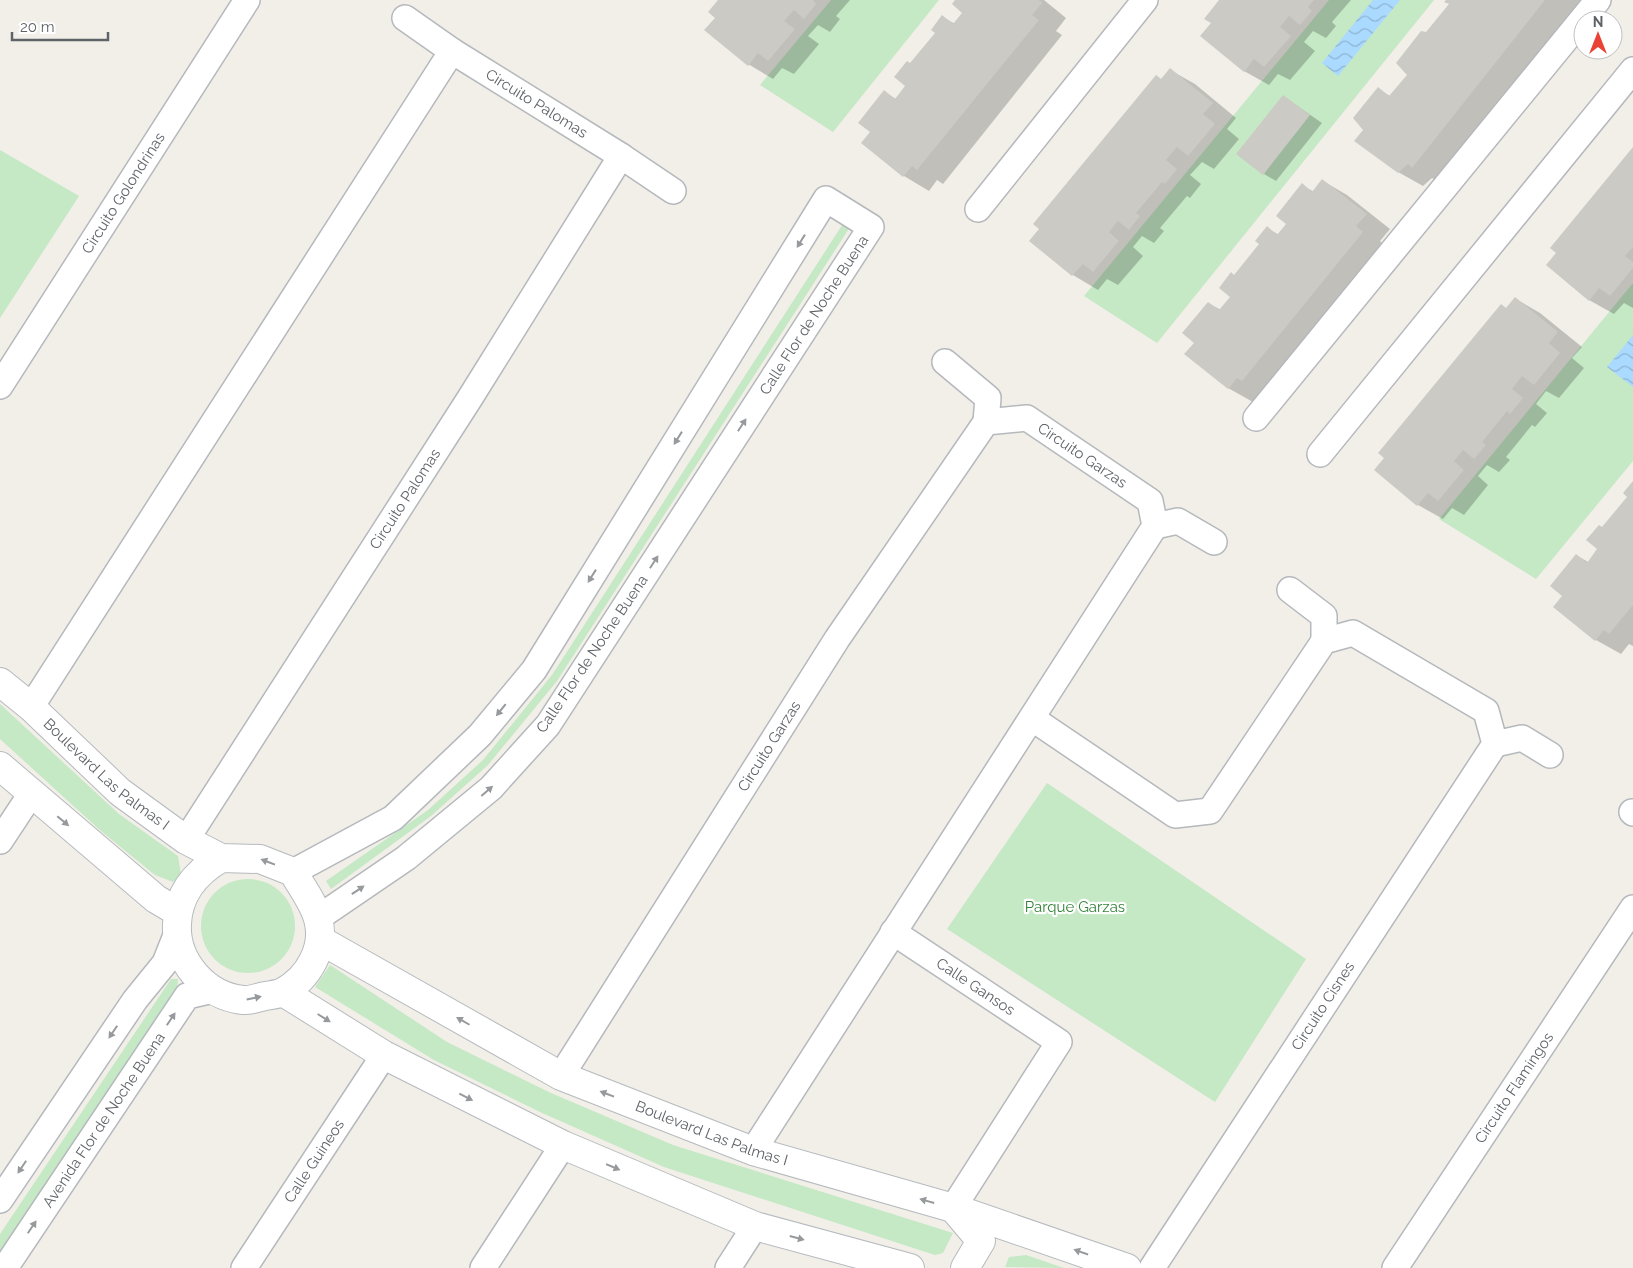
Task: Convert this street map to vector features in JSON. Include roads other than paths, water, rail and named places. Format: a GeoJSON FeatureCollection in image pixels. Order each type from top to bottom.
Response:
{"type":"FeatureCollection","features":[{"type":"Feature","properties":{"kind":"street","name":"Circuito Golondrinas"},"geometry":{"type":"LineString","coordinates":[[0,386],[246,0]]}},
{"type":"Feature","properties":{"kind":"street"},"geometry":{"type":"LineString","coordinates":[[978,209],[1145,0]]}},
{"type":"Feature","properties":{"kind":"street"},"geometry":{"type":"LineString","coordinates":[[1256,418],[1598,0]]}},
{"type":"Feature","properties":{"kind":"street","name":"Circuito Palomas"},"geometry":{"type":"LineString","coordinates":[[405,18],[452,51],[621,156],[673,191]]}},
{"type":"Feature","properties":{"kind":"street"},"geometry":{"type":"LineString","coordinates":[[31,707],[452,51]]}},
{"type":"Feature","properties":{"kind":"street"},"geometry":{"type":"LineString","coordinates":[[1320,454],[1633,70]]}},
{"type":"Feature","properties":{"kind":"street","name":"Circuito Palomas"},"geometry":{"type":"LineString","coordinates":[[186,840],[470,398],[621,156]]}},
{"type":"Feature","properties":{"kind":"street","name":"Calle Flor de Noche Buena"},"geometry":{"type":"LineString","coordinates":[[293,872],[393,818],[480,735],[534,670],[826,199],[871,227],[548,725],[491,788],[319,929]]}},
{"type":"Feature","properties":{"kind":"street"},"geometry":{"type":"LineString","coordinates":[[945,362],[988,398],[986,422]]}},
{"type":"Feature","properties":{"kind":"street","name":"Circuito Garzas"},"geometry":{"type":"LineString","coordinates":[[561,1076],[838,639],[986,422],[1026,418],[1150,501],[1155,526]]}},
{"type":"Feature","properties":{"kind":"street"},"geometry":{"type":"LineString","coordinates":[[753,1151],[893,932],[1033,719],[1155,526],[1178,520],[1214,542]]}},
{"type":"Feature","properties":{"kind":"street"},"geometry":{"type":"LineString","coordinates":[[1033,719],[1176,815],[1210,811],[1324,641],[1324,616],[1290,590]]}},
{"type":"Feature","properties":{"kind":"street"},"geometry":{"type":"LineString","coordinates":[[1324,641],[1353,634],[1486,711],[1495,744],[1522,738],[1550,756]]}},
{"type":"Feature","properties":{"kind":"street","name":"Boulevard Las Palmas I"},"geometry":{"type":"LineString","coordinates":[[0,682],[31,707],[120,792],[186,840],[221,858]]}},
{"type":"Feature","properties":{"kind":"street","name":"Circuito Cisnes"},"geometry":{"type":"LineString","coordinates":[[1152,1268],[1495,744]]}},
{"type":"Feature","properties":{"kind":"street"},"geometry":{"type":"LineString","coordinates":[[0,766],[156,899],[177,922],[183,958],[193,974],[213,990],[243,1000],[283,992],[310,969],[319,929],[293,872],[260,859],[221,858],[199,873],[187,888],[177,922],[166,963],[135,1000],[0,1200]]}},
{"type":"Feature","properties":{"kind":"street"},"geometry":{"type":"LineString","coordinates":[[0,841],[31,794]]}},
{"type":"Feature","properties":{"kind":"street","name":"Circuito Flamingos"},"geometry":{"type":"LineString","coordinates":[[1395,1268],[1633,908]]}},
{"type":"Feature","properties":{"kind":"street","name":"Boulevard Las Palmas I"},"geometry":{"type":"LineString","coordinates":[[319,929],[561,1076],[753,1151],[953,1208],[1127,1268]]}},
{"type":"Feature","properties":{"kind":"street","name":"Calle Gansos"},"geometry":{"type":"LineString","coordinates":[[893,932],[1059,1042],[953,1208]]}},
{"type":"Feature","properties":{"kind":"street","name":"Avenida Flor de Noche Buena"},"geometry":{"type":"LineString","coordinates":[[5,1268],[186,996],[213,990]]}},
{"type":"Feature","properties":{"kind":"street"},"geometry":{"type":"LineString","coordinates":[[283,992],[384,1055],[563,1146],[755,1226],[910,1268]]}},
{"type":"Feature","properties":{"kind":"street","name":"Calle Guineos"},"geometry":{"type":"LineString","coordinates":[[244,1268],[384,1055]]}},
{"type":"Feature","properties":{"kind":"street"},"geometry":{"type":"LineString","coordinates":[[483,1268],[563,1146]]}},
{"type":"Feature","properties":{"kind":"street"},"geometry":{"type":"LineString","coordinates":[[953,1208],[981,1241],[965,1268]]}},
{"type":"Feature","properties":{"kind":"street"},"geometry":{"type":"LineString","coordinates":[[728,1268],[755,1226]]}},
{"type":"Feature","properties":{"kind":"water"},"geometry":{"type":"Polygon","coordinates":[[[1373,0],[1400,0],[1338,76],[1322,63],[1373,0]]]}},
{"type":"Feature","properties":{"kind":"water"},"geometry":{"type":"Polygon","coordinates":[[[1633,335],[1633,387],[1607,367],[1633,335]]]}},
{"type":"Feature","properties":{"kind":"park label","name":"Parque Garzas"},"geometry":{"type":"Point","coordinates":[1075,907]}}]}
